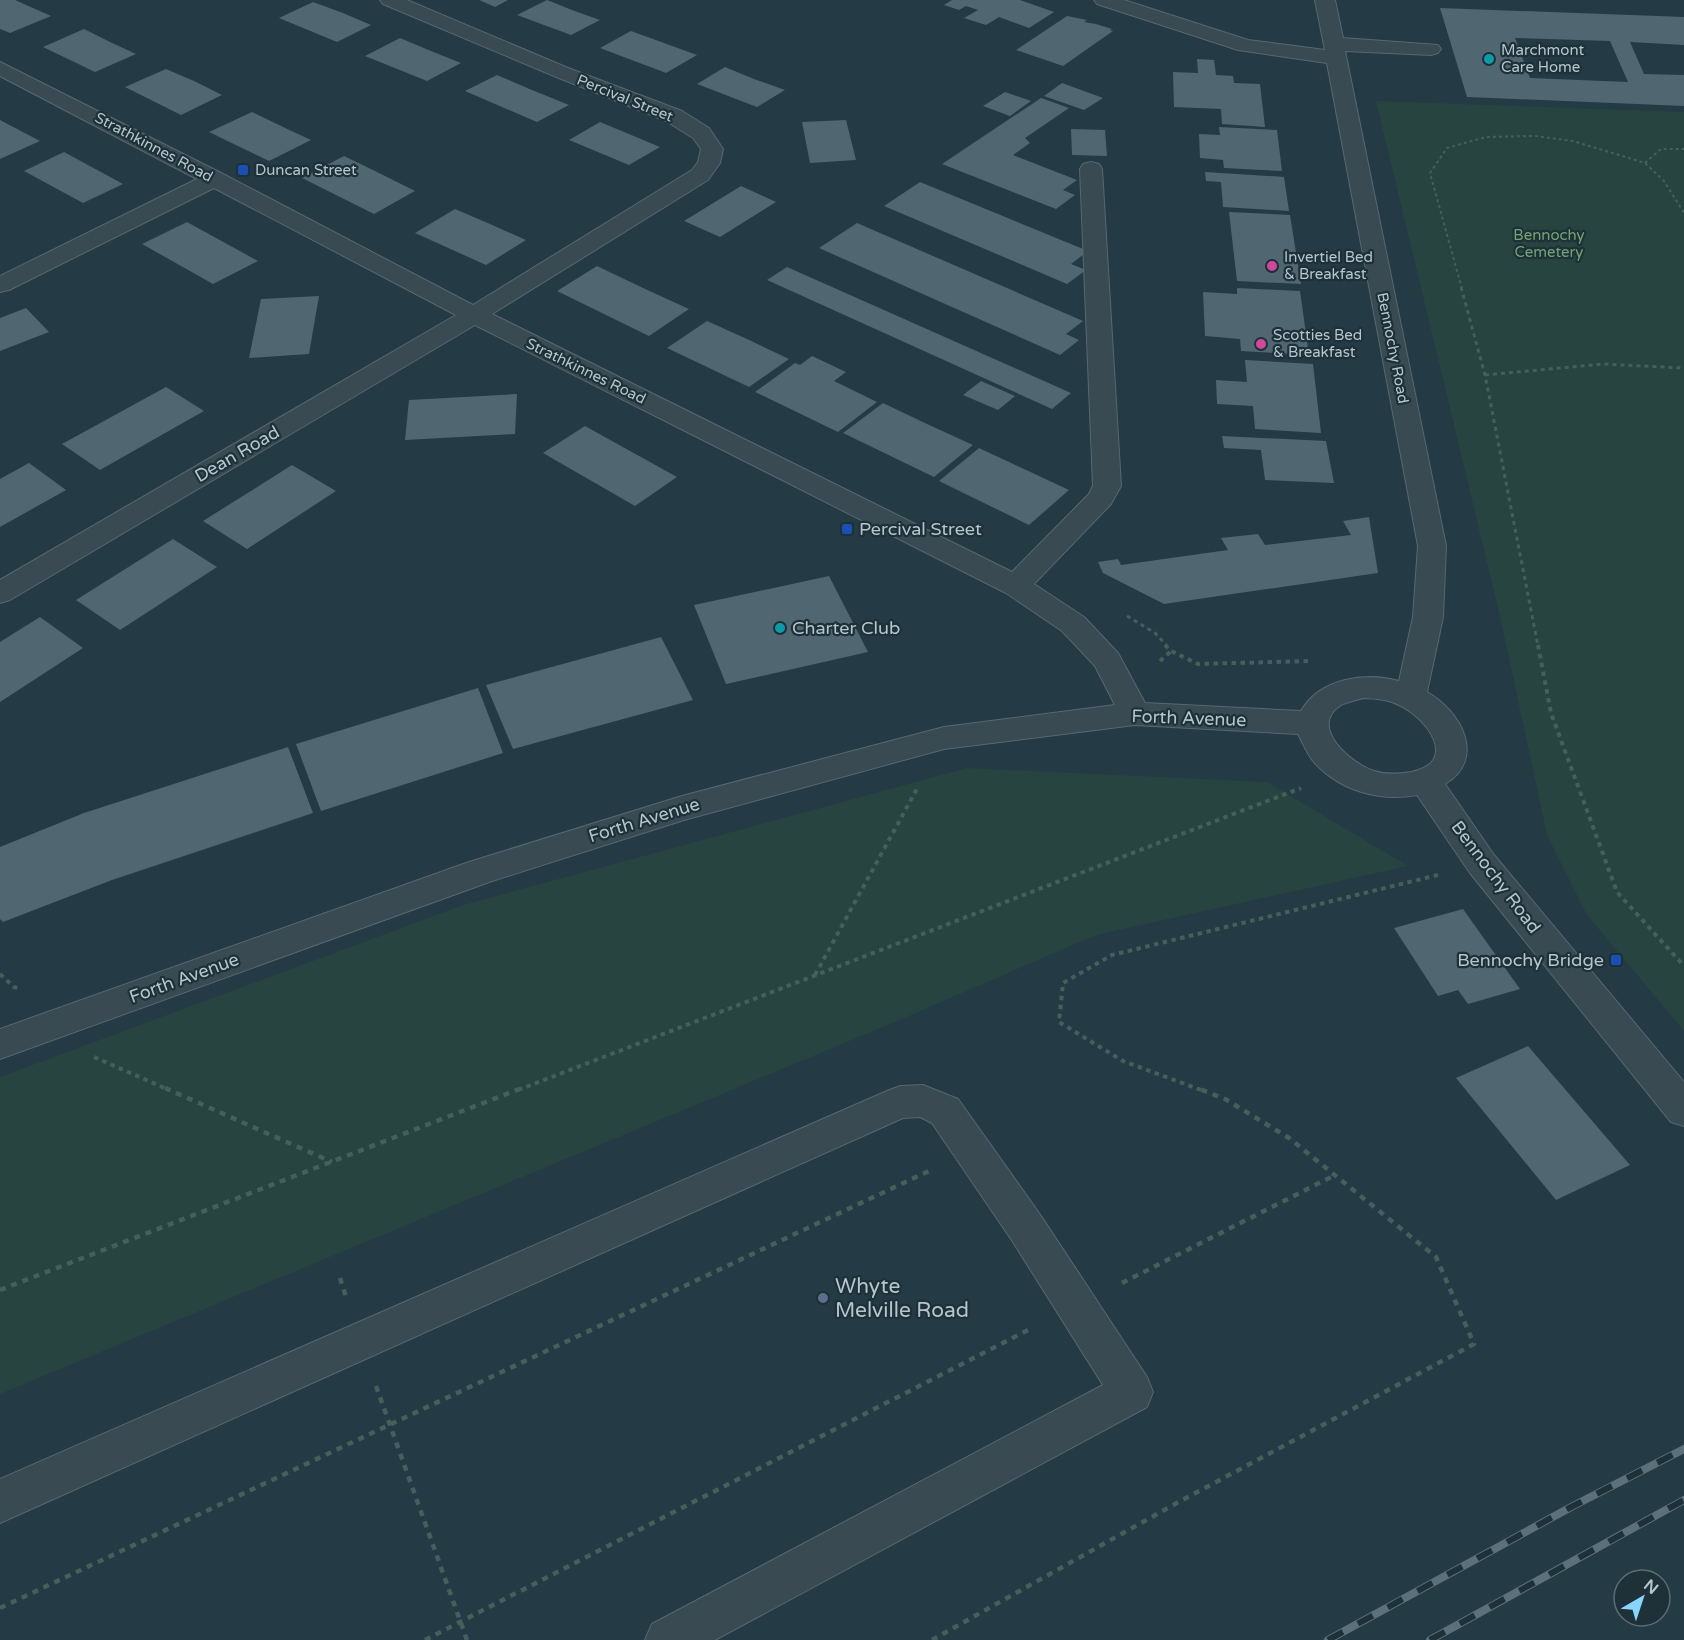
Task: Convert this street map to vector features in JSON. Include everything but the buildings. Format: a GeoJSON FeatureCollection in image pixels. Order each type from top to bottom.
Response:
{"type":"FeatureCollection","features":[{"type":"Feature","properties":{"kind":"street","name":"Percival Street"},"geometry":{"type":"LineString","coordinates":[[390,0],[561,72],[674,116],[701,133],[712,149],[709,163],[700,175],[474,315]]}},
{"type":"Feature","properties":{"kind":"street"},"geometry":{"type":"LineString","coordinates":[[1104,0],[1245,46],[1335,51],[1431,49]]}},
{"type":"Feature","properties":{"kind":"street","name":"Bennochy Road"},"geometry":{"type":"LineString","coordinates":[[1325,0],[1432,546],[1428,617],[1411,696]]}},
{"type":"Feature","properties":{"kind":"street","name":"Strathkinnes Road"},"geometry":{"type":"LineString","coordinates":[[0,68],[474,315],[1016,586],[1073,624],[1107,660],[1135,714]]}},
{"type":"Feature","properties":{"kind":"street"},"geometry":{"type":"LineString","coordinates":[[1016,586],[1101,498],[1107,486],[1091,169]]}},
{"type":"Feature","properties":{"kind":"street"},"geometry":{"type":"LineString","coordinates":[[0,285],[215,179]]}},
{"type":"Feature","properties":{"kind":"street","name":"Dean Road"},"geometry":{"type":"LineString","coordinates":[[0,593],[474,315]]}},
{"type":"Feature","properties":{"kind":"street"},"geometry":{"type":"LineString","coordinates":[[1378,688],[1411,696],[1428,706],[1441,719],[1449,732],[1452,747],[1449,761],[1440,772],[1413,785],[1392,786],[1371,783],[1357,778],[1328,759],[1314,735],[1313,723],[1316,712],[1323,703],[1347,690],[1378,688]]}},
{"type":"Feature","properties":{"kind":"street","name":"Forth Avenue"},"geometry":{"type":"LineString","coordinates":[[0,1044],[481,871],[682,808],[944,738],[1135,714],[1313,723]]}},
{"type":"Feature","properties":{"kind":"street","name":"Bennochy Road"},"geometry":{"type":"LineString","coordinates":[[1425,781],[1482,864],[1684,1110]]}},
{"type":"Feature","properties":{"kind":"street"},"geometry":{"type":"LineString","coordinates":[[0,1501],[900,1102],[923,1101],[945,1111],[1027,1229],[1132,1392],[668,1640]]}},
{"type":"Feature","properties":{"kind":"path"},"geometry":{"type":"LineString","coordinates":[[1684,213],[1665,181],[1645,163],[1573,141],[1535,136],[1486,136],[1447,148],[1430,173],[1485,375],[1551,713],[1617,892],[1684,966]]}},
{"type":"Feature","properties":{"kind":"path"},"geometry":{"type":"LineString","coordinates":[[1645,163],[1661,149],[1684,149]]}},
{"type":"Feature","properties":{"kind":"path"},"geometry":{"type":"LineString","coordinates":[[1485,375],[1602,364],[1684,368]]}},
{"type":"Feature","properties":{"kind":"path"},"geometry":{"type":"LineString","coordinates":[[1118,610],[1155,633],[1171,651],[1198,664],[1312,660]]}},
{"type":"Feature","properties":{"kind":"path"},"geometry":{"type":"LineString","coordinates":[[1160,661],[1171,651]]}},
{"type":"Feature","properties":{"kind":"path"},"geometry":{"type":"LineString","coordinates":[[815,976],[944,738]]}},
{"type":"Feature","properties":{"kind":"path"},"geometry":{"type":"LineString","coordinates":[[0,1290],[1303,788]]}},
{"type":"Feature","properties":{"kind":"path"},"geometry":{"type":"LineString","coordinates":[[932,1640],[1175,1504],[1474,1344],[1436,1257],[1289,1138],[1225,1099],[1124,1061],[1059,1022],[1063,983],[1112,955],[1449,872]]}},
{"type":"Feature","properties":{"kind":"path"},"geometry":{"type":"LineString","coordinates":[[0,974],[15,987],[23,990]]}},
{"type":"Feature","properties":{"kind":"path"},"geometry":{"type":"LineString","coordinates":[[35,1031],[332,1162]]}},
{"type":"Feature","properties":{"kind":"path"},"geometry":{"type":"LineString","coordinates":[[0,1608],[972,1151]]}},
{"type":"Feature","properties":{"kind":"path"},"geometry":{"type":"LineString","coordinates":[[425,1640],[1335,1175]]}},
{"type":"Feature","properties":{"kind":"path"},"geometry":{"type":"LineString","coordinates":[[340,1278],[360,1342],[467,1640]]}},
{"type":"Feature","properties":{"kind":"green space","name":"Bennochy Cemetery"},"geometry":{"type":"Polygon","coordinates":[[[1376,101],[1684,112],[1684,1031],[1587,915],[1547,835],[1499,612],[1376,101]]]}},
{"type":"Feature","properties":{"kind":"green space"},"geometry":{"type":"Polygon","coordinates":[[[967,768],[1267,782],[1408,866],[1096,935],[888,1025],[0,1394],[0,1077],[463,905],[967,768]]]}},
{"type":"Feature","properties":{"kind":"railway"},"geometry":{"type":"LineString","coordinates":[[1328,1640],[1573,1506],[1684,1449]]}},
{"type":"Feature","properties":{"kind":"railway"},"geometry":{"type":"LineString","coordinates":[[1430,1640],[1684,1500]]}},
{"type":"Feature","properties":{"kind":"place","name":"Marchmont Care Home"},"geometry":{"type":"Point","coordinates":[1489,59]}},
{"type":"Feature","properties":{"kind":"place","name":"Duncan Street"},"geometry":{"type":"Point","coordinates":[243,170]}},
{"type":"Feature","properties":{"kind":"place","name":"Invertiel Bed & Breakfast"},"geometry":{"type":"Point","coordinates":[1272,266]}},
{"type":"Feature","properties":{"kind":"place","name":"Scotties Bed & Breakfast"},"geometry":{"type":"Point","coordinates":[1261,344]}},
{"type":"Feature","properties":{"kind":"place","name":"Percival Street"},"geometry":{"type":"Point","coordinates":[847,529]}},
{"type":"Feature","properties":{"kind":"place","name":"Charter Club"},"geometry":{"type":"Point","coordinates":[780,628]}},
{"type":"Feature","properties":{"kind":"place","name":"Bennochy Bridge"},"geometry":{"type":"Point","coordinates":[1616,960]}},
{"type":"Feature","properties":{"kind":"place","name":"Whyte Melville Road"},"geometry":{"type":"Point","coordinates":[823,1298]}}]}
